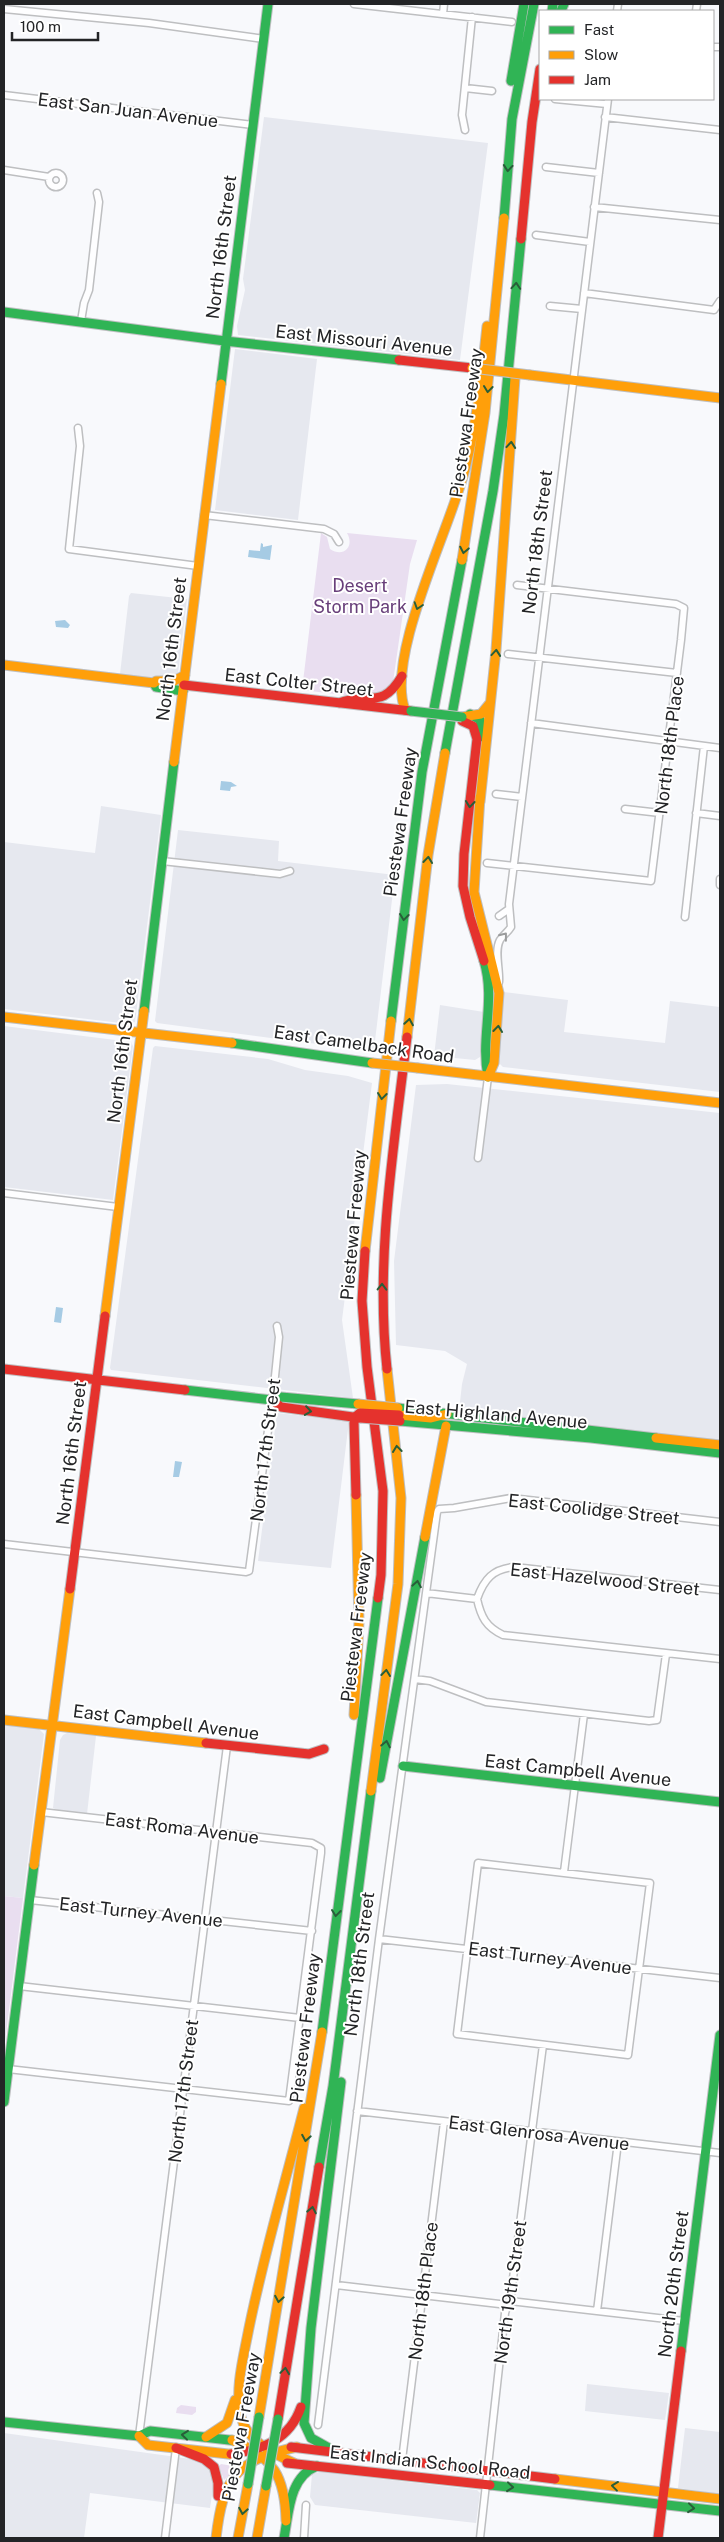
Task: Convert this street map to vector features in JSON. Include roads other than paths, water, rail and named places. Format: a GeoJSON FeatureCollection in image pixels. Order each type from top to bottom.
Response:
{"type":"FeatureCollection","features":[{"type":"Feature","properties":{"kind":"main road","name":"North 16th Street"},"geometry":{"type":"LineString","coordinates":[[4,2102],[6,2074],[53,1726],[141,1033],[268,4]]}},
{"type":"Feature","properties":{"kind":"main road"},"geometry":{"type":"LineString","coordinates":[[512,119],[508,99],[524,4]]}},
{"type":"Feature","properties":{"kind":"main road","name":"Piestewa Freeway"},"geometry":{"type":"LineString","coordinates":[[238,2538],[312,2102],[327,2001],[341,1874],[381,1575],[384,1531],[381,1462],[363,1323],[364,1250],[422,772],[465,542],[485,413],[512,119],[534,4]]}},
{"type":"Feature","properties":{"kind":"main road","name":"Piestewa Freeway"},"geometry":{"type":"LineString","coordinates":[[257,2538],[278,2419],[303,2255],[333,2086],[400,1560],[399,1469],[382,1325],[384,1238],[428,855],[460,664],[493,491],[512,334],[532,122],[539,76]]}},
{"type":"Feature","properties":{"kind":"main road"},"geometry":{"type":"LineString","coordinates":[[532,122],[541,100]]}},
{"type":"Feature","properties":{"kind":"main road"},"geometry":{"type":"LineString","coordinates":[[408,711],[402,703],[403,674],[415,615],[444,538],[467,459],[487,331],[494,260],[502,236]]}},
{"type":"Feature","properties":{"kind":"main road","name":"East Missouri Avenue"},"geometry":{"type":"LineString","coordinates":[[4,312],[225,341],[720,398]]}},
{"type":"Feature","properties":{"kind":"main road"},"geometry":{"type":"LineString","coordinates":[[480,802],[491,701],[517,359],[517,350],[512,334]]}},
{"type":"Feature","properties":{"kind":"main road","name":"East Colter Street"},"geometry":{"type":"LineString","coordinates":[[4,665],[154,683],[156,681],[174,681],[185,675]]}},
{"type":"Feature","properties":{"kind":"main road"},"geometry":{"type":"LineString","coordinates":[[339,703],[349,698],[378,699],[387,696],[396,687],[403,674]]}},
{"type":"Feature","properties":{"kind":"main road","name":"East Colter Street"},"geometry":{"type":"LineString","coordinates":[[154,683],[156,687],[339,703],[462,717],[476,716]]}},
{"type":"Feature","properties":{"kind":"main road"},"geometry":{"type":"LineString","coordinates":[[476,716],[485,711],[491,701]]}},
{"type":"Feature","properties":{"kind":"main road","name":"North 18th Street"},"geometry":{"type":"LineString","coordinates":[[476,716],[482,724],[484,733],[479,785],[480,802],[474,892],[498,985],[499,1016],[494,1063],[488,1077]]}},
{"type":"Feature","properties":{"kind":"main road","name":"North 18th Street"},"geometry":{"type":"LineString","coordinates":[[462,717],[473,726],[477,739],[466,843],[464,892],[468,915],[483,957],[490,986],[484,1062],[488,1077]]}},
{"type":"Feature","properties":{"kind":"main road","name":"East Camelback Road"},"geometry":{"type":"LineString","coordinates":[[4,1017],[267,1047],[372,1063],[488,1077],[720,1103]]}},
{"type":"Feature","properties":{"kind":"main road"},"geometry":{"type":"LineString","coordinates":[[4,1369],[97,1378],[272,1400],[281,1397],[358,1413]]}},
{"type":"Feature","properties":{"kind":"main road"},"geometry":{"type":"LineString","coordinates":[[272,1400],[281,1407],[399,1415]]}},
{"type":"Feature","properties":{"kind":"main road"},"geometry":{"type":"LineString","coordinates":[[341,1874],[343,1818],[358,1661],[358,1413]]}},
{"type":"Feature","properties":{"kind":"main road"},"geometry":{"type":"LineString","coordinates":[[361,1877],[374,1823],[381,1773],[447,1414]]}},
{"type":"Feature","properties":{"kind":"main road","name":"East Highland Avenue"},"geometry":{"type":"LineString","coordinates":[[399,1415],[431,1418],[447,1414],[707,1448],[720,1453]]}},
{"type":"Feature","properties":{"kind":"main road","name":"East Highland Avenue"},"geometry":{"type":"LineString","coordinates":[[399,1415],[446,1426],[628,1439]]}},
{"type":"Feature","properties":{"kind":"main road","name":"East Highland Avenue"},"geometry":{"type":"LineString","coordinates":[[707,1448],[720,1445]]}},
{"type":"Feature","properties":{"kind":"main road","name":"East Campbell Avenue"},"geometry":{"type":"LineString","coordinates":[[4,1720],[309,1754],[324,1749]]}},
{"type":"Feature","properties":{"kind":"main road","name":"East Campbell Avenue"},"geometry":{"type":"LineString","coordinates":[[403,1766],[720,1802]]}},
{"type":"Feature","properties":{"kind":"main road"},"geometry":{"type":"LineString","coordinates":[[206,2437],[222,2430],[230,2421],[238,2391],[262,2275],[304,2108],[320,2000],[332,1952]]}},
{"type":"Feature","properties":{"kind":"main road"},"geometry":{"type":"LineString","coordinates":[[336,2452],[312,2440],[307,2434],[304,2422],[305,2393],[350,2003],[351,1956]]}},
{"type":"Feature","properties":{"kind":"main road","name":"North 20th Street"},"geometry":{"type":"LineString","coordinates":[[658,2538],[720,2035]]}},
{"type":"Feature","properties":{"kind":"main road"},"geometry":{"type":"LineString","coordinates":[[238,2391],[241,2418],[282,2482],[286,2499],[284,2538]]}},
{"type":"Feature","properties":{"kind":"main road"},"geometry":{"type":"LineString","coordinates":[[219,2509],[224,2491],[232,2478],[291,2428],[298,2416],[305,2393]]}},
{"type":"Feature","properties":{"kind":"main road","name":"East Indian School Road"},"geometry":{"type":"LineString","coordinates":[[4,2422],[139,2436],[150,2431],[232,2440],[294,2464],[720,2511]]}},
{"type":"Feature","properties":{"kind":"main road","name":"East Indian School Road"},"geometry":{"type":"LineString","coordinates":[[139,2436],[148,2445],[231,2454],[297,2447],[720,2499]]}},
{"type":"Feature","properties":{"kind":"main road"},"geometry":{"type":"LineString","coordinates":[[176,2448],[194,2458],[207,2460],[215,2466],[219,2476],[219,2509],[216,2538]]}},
{"type":"Feature","properties":{"kind":"main road"},"geometry":{"type":"LineString","coordinates":[[286,2521],[296,2484],[307,2470],[316,2466]]}},
{"type":"Feature","properties":{"kind":"street"},"geometry":{"type":"LineString","coordinates":[[354,4],[512,22]]}},
{"type":"Feature","properties":{"kind":"street"},"geometry":{"type":"LineString","coordinates":[[442,14],[444,4]]}},
{"type":"Feature","properties":{"kind":"street"},"geometry":{"type":"LineString","coordinates":[[4,9],[149,23],[264,39]]}},
{"type":"Feature","properties":{"kind":"street"},"geometry":{"type":"LineString","coordinates":[[465,130],[462,115],[472,17]]}},
{"type":"Feature","properties":{"kind":"street"},"geometry":{"type":"LineString","coordinates":[[465,88],[492,91]]}},
{"type":"Feature","properties":{"kind":"street","name":"East San Juan Avenue"},"geometry":{"type":"LineString","coordinates":[[4,95],[253,125]]}},
{"type":"Feature","properties":{"kind":"street"},"geometry":{"type":"LineString","coordinates":[[572,100],[607,102]]}},
{"type":"Feature","properties":{"kind":"street","name":"North 18th Street"},"geometry":{"type":"LineString","coordinates":[[498,985],[500,970],[498,945],[509,931],[509,909],[522,797],[607,102]]}},
{"type":"Feature","properties":{"kind":"street"},"geometry":{"type":"LineString","coordinates":[[605,118],[720,130]]}},
{"type":"Feature","properties":{"kind":"street"},"geometry":{"type":"LineString","coordinates":[[546,167],[599,173]]}},
{"type":"Feature","properties":{"kind":"street"},"geometry":{"type":"LineString","coordinates":[[4,170],[49,177]]}},
{"type":"Feature","properties":{"kind":"street"},"geometry":{"type":"LineString","coordinates":[[81,321],[84,302],[89,290],[100,202],[97,193]]}},
{"type":"Feature","properties":{"kind":"street"},"geometry":{"type":"LineString","coordinates":[[594,207],[720,220]]}},
{"type":"Feature","properties":{"kind":"street"},"geometry":{"type":"LineString","coordinates":[[536,235],[590,242]]}},
{"type":"Feature","properties":{"kind":"street"},"geometry":{"type":"LineString","coordinates":[[584,294],[714,310],[720,301]]}},
{"type":"Feature","properties":{"kind":"street"},"geometry":{"type":"LineString","coordinates":[[550,306],[582,309]]}},
{"type":"Feature","properties":{"kind":"street"},"geometry":{"type":"LineString","coordinates":[[78,428],[80,446],[69,549],[198,566]]}},
{"type":"Feature","properties":{"kind":"street"},"geometry":{"type":"LineString","coordinates":[[204,515],[324,529],[334,534],[339,542]]}},
{"type":"Feature","properties":{"kind":"street"},"geometry":{"type":"LineString","coordinates":[[517,585],[548,589]]}},
{"type":"Feature","properties":{"kind":"street","name":"North 18th Place"},"geometry":{"type":"LineString","coordinates":[[514,866],[651,881],[669,742],[684,608],[676,604],[548,589]]}},
{"type":"Feature","properties":{"kind":"street"},"geometry":{"type":"LineString","coordinates":[[508,654],[677,673]]}},
{"type":"Feature","properties":{"kind":"street"},"geometry":{"type":"LineString","coordinates":[[531,723],[720,748]]}},
{"type":"Feature","properties":{"kind":"street"},"geometry":{"type":"LineString","coordinates":[[685,917],[704,746]]}},
{"type":"Feature","properties":{"kind":"street"},"geometry":{"type":"LineString","coordinates":[[496,794],[522,797]]}},
{"type":"Feature","properties":{"kind":"street"},"geometry":{"type":"LineString","coordinates":[[625,809],[660,813]]}},
{"type":"Feature","properties":{"kind":"street"},"geometry":{"type":"LineString","coordinates":[[696,813],[720,816]]}},
{"type":"Feature","properties":{"kind":"street"},"geometry":{"type":"LineString","coordinates":[[162,861],[280,874],[290,872]]}},
{"type":"Feature","properties":{"kind":"street"},"geometry":{"type":"LineString","coordinates":[[487,863],[514,866]]}},
{"type":"Feature","properties":{"kind":"street"},"geometry":{"type":"LineString","coordinates":[[720,879],[720,884]]}},
{"type":"Feature","properties":{"kind":"street"},"geometry":{"type":"LineString","coordinates":[[499,916],[509,909]]}},
{"type":"Feature","properties":{"kind":"street","name":"North 18th Street"},"geometry":{"type":"LineString","coordinates":[[478,1158],[488,1077]]}},
{"type":"Feature","properties":{"kind":"street"},"geometry":{"type":"LineString","coordinates":[[4,1193],[118,1207]]}},
{"type":"Feature","properties":{"kind":"street","name":"North 17th Street"},"geometry":{"type":"LineString","coordinates":[[75,1552],[246,1572],[250,1569],[279,1337],[277,1326]]}},
{"type":"Feature","properties":{"kind":"street","name":"East Coolidge Street"},"geometry":{"type":"LineString","coordinates":[[438,1509],[511,1498],[720,1522]]}},
{"type":"Feature","properties":{"kind":"street","name":"North 18th Street"},"geometry":{"type":"LineString","coordinates":[[318,2425],[379,1939],[438,1509]]}},
{"type":"Feature","properties":{"kind":"street"},"geometry":{"type":"LineString","coordinates":[[4,1544],[75,1552]]}},
{"type":"Feature","properties":{"kind":"street","name":"East Hazelwood Street"},"geometry":{"type":"LineString","coordinates":[[477,1599],[488,1577],[503,1568],[514,1567],[720,1590]]}},
{"type":"Feature","properties":{"kind":"street"},"geometry":{"type":"LineString","coordinates":[[426,1594],[477,1599],[482,1619],[491,1629],[503,1635],[720,1660]]}},
{"type":"Feature","properties":{"kind":"street"},"geometry":{"type":"LineString","coordinates":[[415,1679],[430,1681],[486,1702],[584,1714],[657,1720],[666,1654]]}},
{"type":"Feature","properties":{"kind":"street"},"geometry":{"type":"LineString","coordinates":[[564,1872],[584,1714]]}},
{"type":"Feature","properties":{"kind":"street","name":"North 17th Street"},"geometry":{"type":"LineString","coordinates":[[139,2436],[227,1746]]}},
{"type":"Feature","properties":{"kind":"street","name":"East Roma Avenue"},"geometry":{"type":"LineString","coordinates":[[41,1812],[312,1843],[321,1848],[312,1931]]}},
{"type":"Feature","properties":{"kind":"street"},"geometry":{"type":"LineString","coordinates":[[478,1863],[564,1872],[650,1883],[628,2055],[457,2034],[478,1863]]}},
{"type":"Feature","properties":{"kind":"street","name":"East Turney Avenue"},"geometry":{"type":"LineString","coordinates":[[30,1900],[312,1931]]}},
{"type":"Feature","properties":{"kind":"street"},"geometry":{"type":"LineString","coordinates":[[6,2074],[183,2089],[289,2101],[312,1931]]}},
{"type":"Feature","properties":{"kind":"street","name":"East Turney Avenue"},"geometry":{"type":"LineString","coordinates":[[379,1939],[720,1978]]}},
{"type":"Feature","properties":{"kind":"street"},"geometry":{"type":"LineString","coordinates":[[19,1986],[300,2018]]}},
{"type":"Feature","properties":{"kind":"street","name":"North 19th Street"},"geometry":{"type":"LineString","coordinates":[[480,2538],[487,2471],[543,2046]]}},
{"type":"Feature","properties":{"kind":"street","name":"East Glenrosa Avenue"},"geometry":{"type":"LineString","coordinates":[[357,2111],[720,2153]]}},
{"type":"Feature","properties":{"kind":"street","name":"North 18th Place"},"geometry":{"type":"LineString","coordinates":[[402,2460],[444,2122]]}},
{"type":"Feature","properties":{"kind":"street"},"geometry":{"type":"LineString","coordinates":[[597,2311],[618,2142]]}},
{"type":"Feature","properties":{"kind":"street"},"geometry":{"type":"LineString","coordinates":[[336,2285],[684,2321]]}},
{"type":"Feature","properties":{"kind":"street"},"geometry":{"type":"LineString","coordinates":[[165,2538],[176,2448]]}},
{"type":"Feature","properties":{"kind":"street"},"geometry":{"type":"LineString","coordinates":[[304,2538],[306,2505]]}},
{"type":"Feature","properties":{"kind":"water"},"geometry":{"type":"Polygon","coordinates":[[[261,543],[263,547],[272,545],[270,560],[248,557],[249,550],[260,551],[261,543]]]}},
{"type":"Feature","properties":{"kind":"water"},"geometry":{"type":"Polygon","coordinates":[[[65,620],[70,625],[68,628],[56,627],[55,621],[65,620]]]}},
{"type":"Feature","properties":{"kind":"water"},"geometry":{"type":"Polygon","coordinates":[[[221,781],[231,782],[237,786],[231,787],[230,791],[220,790],[221,781]]]}},
{"type":"Feature","properties":{"kind":"water"},"geometry":{"type":"Polygon","coordinates":[[[56,1307],[63,1308],[61,1323],[54,1322],[56,1307]]]}},
{"type":"Feature","properties":{"kind":"water"},"geometry":{"type":"Polygon","coordinates":[[[175,1461],[182,1462],[179,1477],[173,1477],[175,1461]]]}},
{"type":"Feature","properties":{"kind":"park label","name":"Desert Storm Park"},"geometry":{"type":"Point","coordinates":[360,595]}}]}
